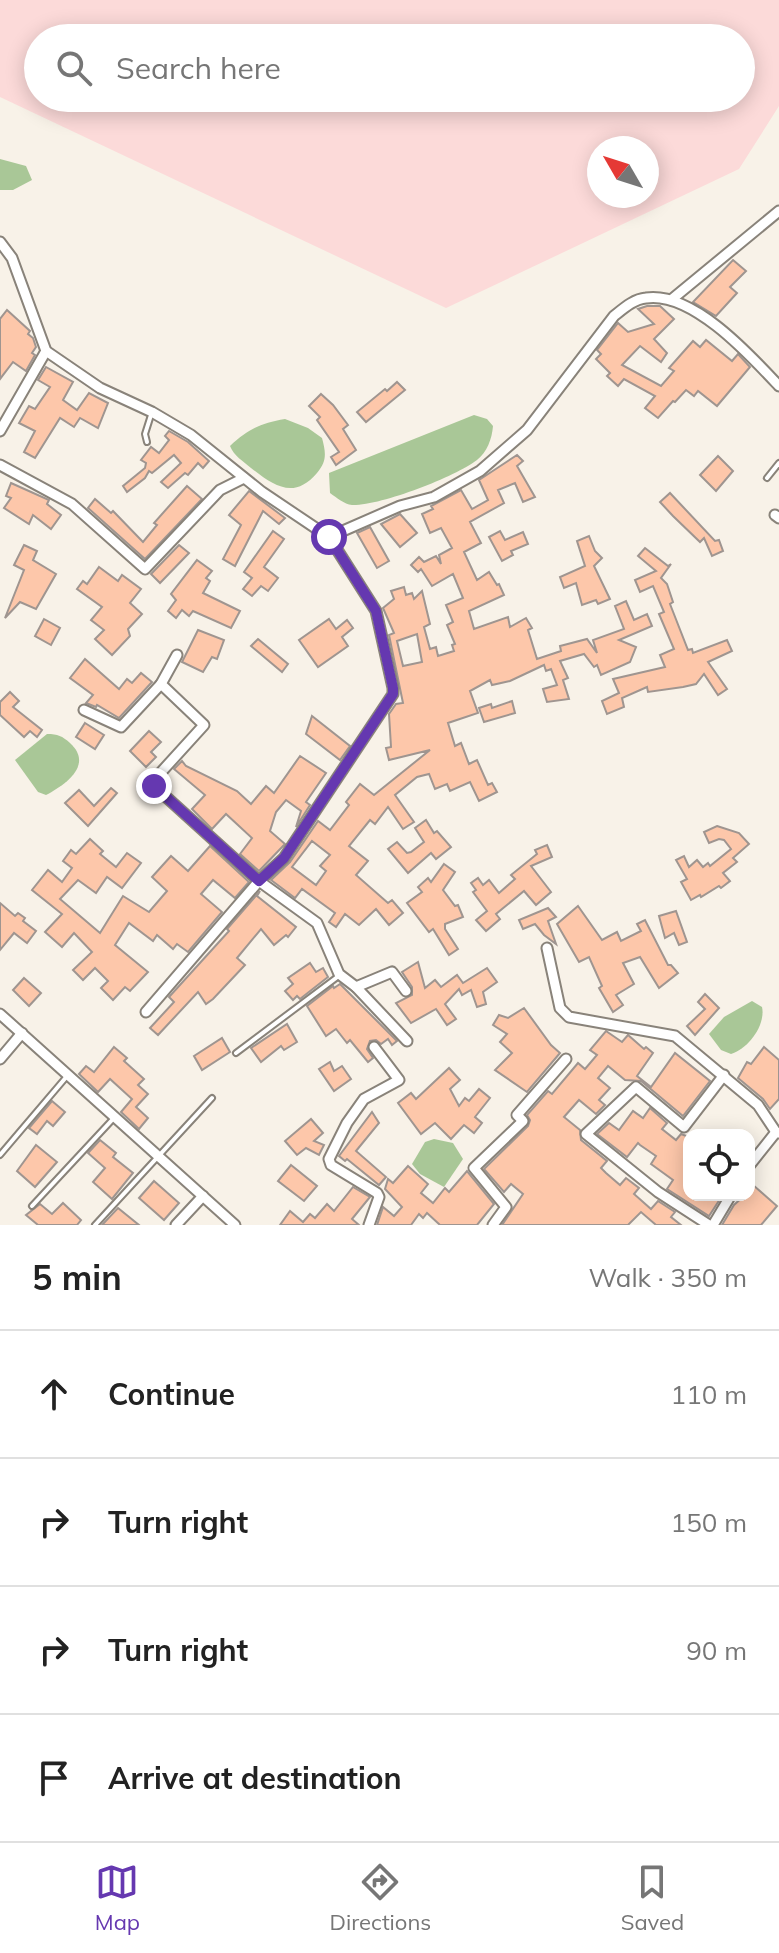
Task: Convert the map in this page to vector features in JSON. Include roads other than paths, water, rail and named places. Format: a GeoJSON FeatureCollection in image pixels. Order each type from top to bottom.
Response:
{"type":"FeatureCollection","features":[{"type":"Feature","properties":{"kind":"street"},"geometry":{"type":"LineString","coordinates":[[671,300],[779,211]]}},
{"type":"Feature","properties":{"kind":"street"},"geometry":{"type":"LineString","coordinates":[[0,242],[12,258],[46,351],[100,388],[152,412],[191,435],[244,478],[329,537],[376,611],[393,688],[393,694],[284,858],[259,881],[146,1012]]}},
{"type":"Feature","properties":{"kind":"street"},"geometry":{"type":"LineString","coordinates":[[329,537],[400,506],[434,497],[480,471],[527,430],[614,316],[630,303],[643,298],[660,297],[695,310],[777,379]]}},
{"type":"Feature","properties":{"kind":"street"},"geometry":{"type":"LineString","coordinates":[[0,431],[46,351]]}},
{"type":"Feature","properties":{"kind":"street"},"geometry":{"type":"LineString","coordinates":[[0,465],[72,504],[145,569],[220,490],[244,478]]}},
{"type":"Feature","properties":{"kind":"street"},"geometry":{"type":"LineString","coordinates":[[84,710],[121,727],[161,684],[177,655]]}},
{"type":"Feature","properties":{"kind":"street"},"geometry":{"type":"LineString","coordinates":[[161,684],[204,725],[154,780],[154,786],[259,881],[319,925],[340,975],[356,987],[407,1041]]}},
{"type":"Feature","properties":{"kind":"street"},"geometry":{"type":"LineString","coordinates":[[547,948],[560,1008],[569,1017],[671,1034],[758,1105],[778,1133],[755,1159]]}},
{"type":"Feature","properties":{"kind":"street"},"geometry":{"type":"LineString","coordinates":[[356,987],[392,972],[406,991]]}},
{"type":"Feature","properties":{"kind":"street"},"geometry":{"type":"LineString","coordinates":[[0,1014],[235,1225]]}},
{"type":"Feature","properties":{"kind":"street"},"geometry":{"type":"LineString","coordinates":[[0,1059],[22,1033]]}},
{"type":"Feature","properties":{"kind":"street"},"geometry":{"type":"LineString","coordinates":[[369,1225],[379,1197],[377,1193],[331,1165],[329,1159],[347,1123],[364,1099],[399,1080],[374,1047]]}},
{"type":"Feature","properties":{"kind":"street"},"geometry":{"type":"LineString","coordinates":[[493,1225],[506,1207],[474,1168],[523,1121],[517,1115],[566,1059]]}},
{"type":"Feature","properties":{"kind":"street"},"geometry":{"type":"LineString","coordinates":[[724,1075],[684,1127],[636,1087],[586,1134],[658,1192],[711,1225],[727,1201]]}},
{"type":"Feature","properties":{"kind":"street"},"geometry":{"type":"LineString","coordinates":[[176,1225],[203,1196]]}},
{"type":"Feature","properties":{"kind":"lane"},"geometry":{"type":"LineString","coordinates":[[147,442],[145,434],[152,412]]}},
{"type":"Feature","properties":{"kind":"lane"},"geometry":{"type":"LineString","coordinates":[[767,478],[779,463]]}},
{"type":"Feature","properties":{"kind":"lane"},"geometry":{"type":"LineString","coordinates":[[236,1053],[340,975]]}},
{"type":"Feature","properties":{"kind":"lane"},"geometry":{"type":"LineString","coordinates":[[0,1155],[70,1074]]}},
{"type":"Feature","properties":{"kind":"lane"},"geometry":{"type":"LineString","coordinates":[[95,1225],[212,1098]]}},
{"type":"Feature","properties":{"kind":"lane"},"geometry":{"type":"LineString","coordinates":[[32,1206],[114,1117]]}}]}
